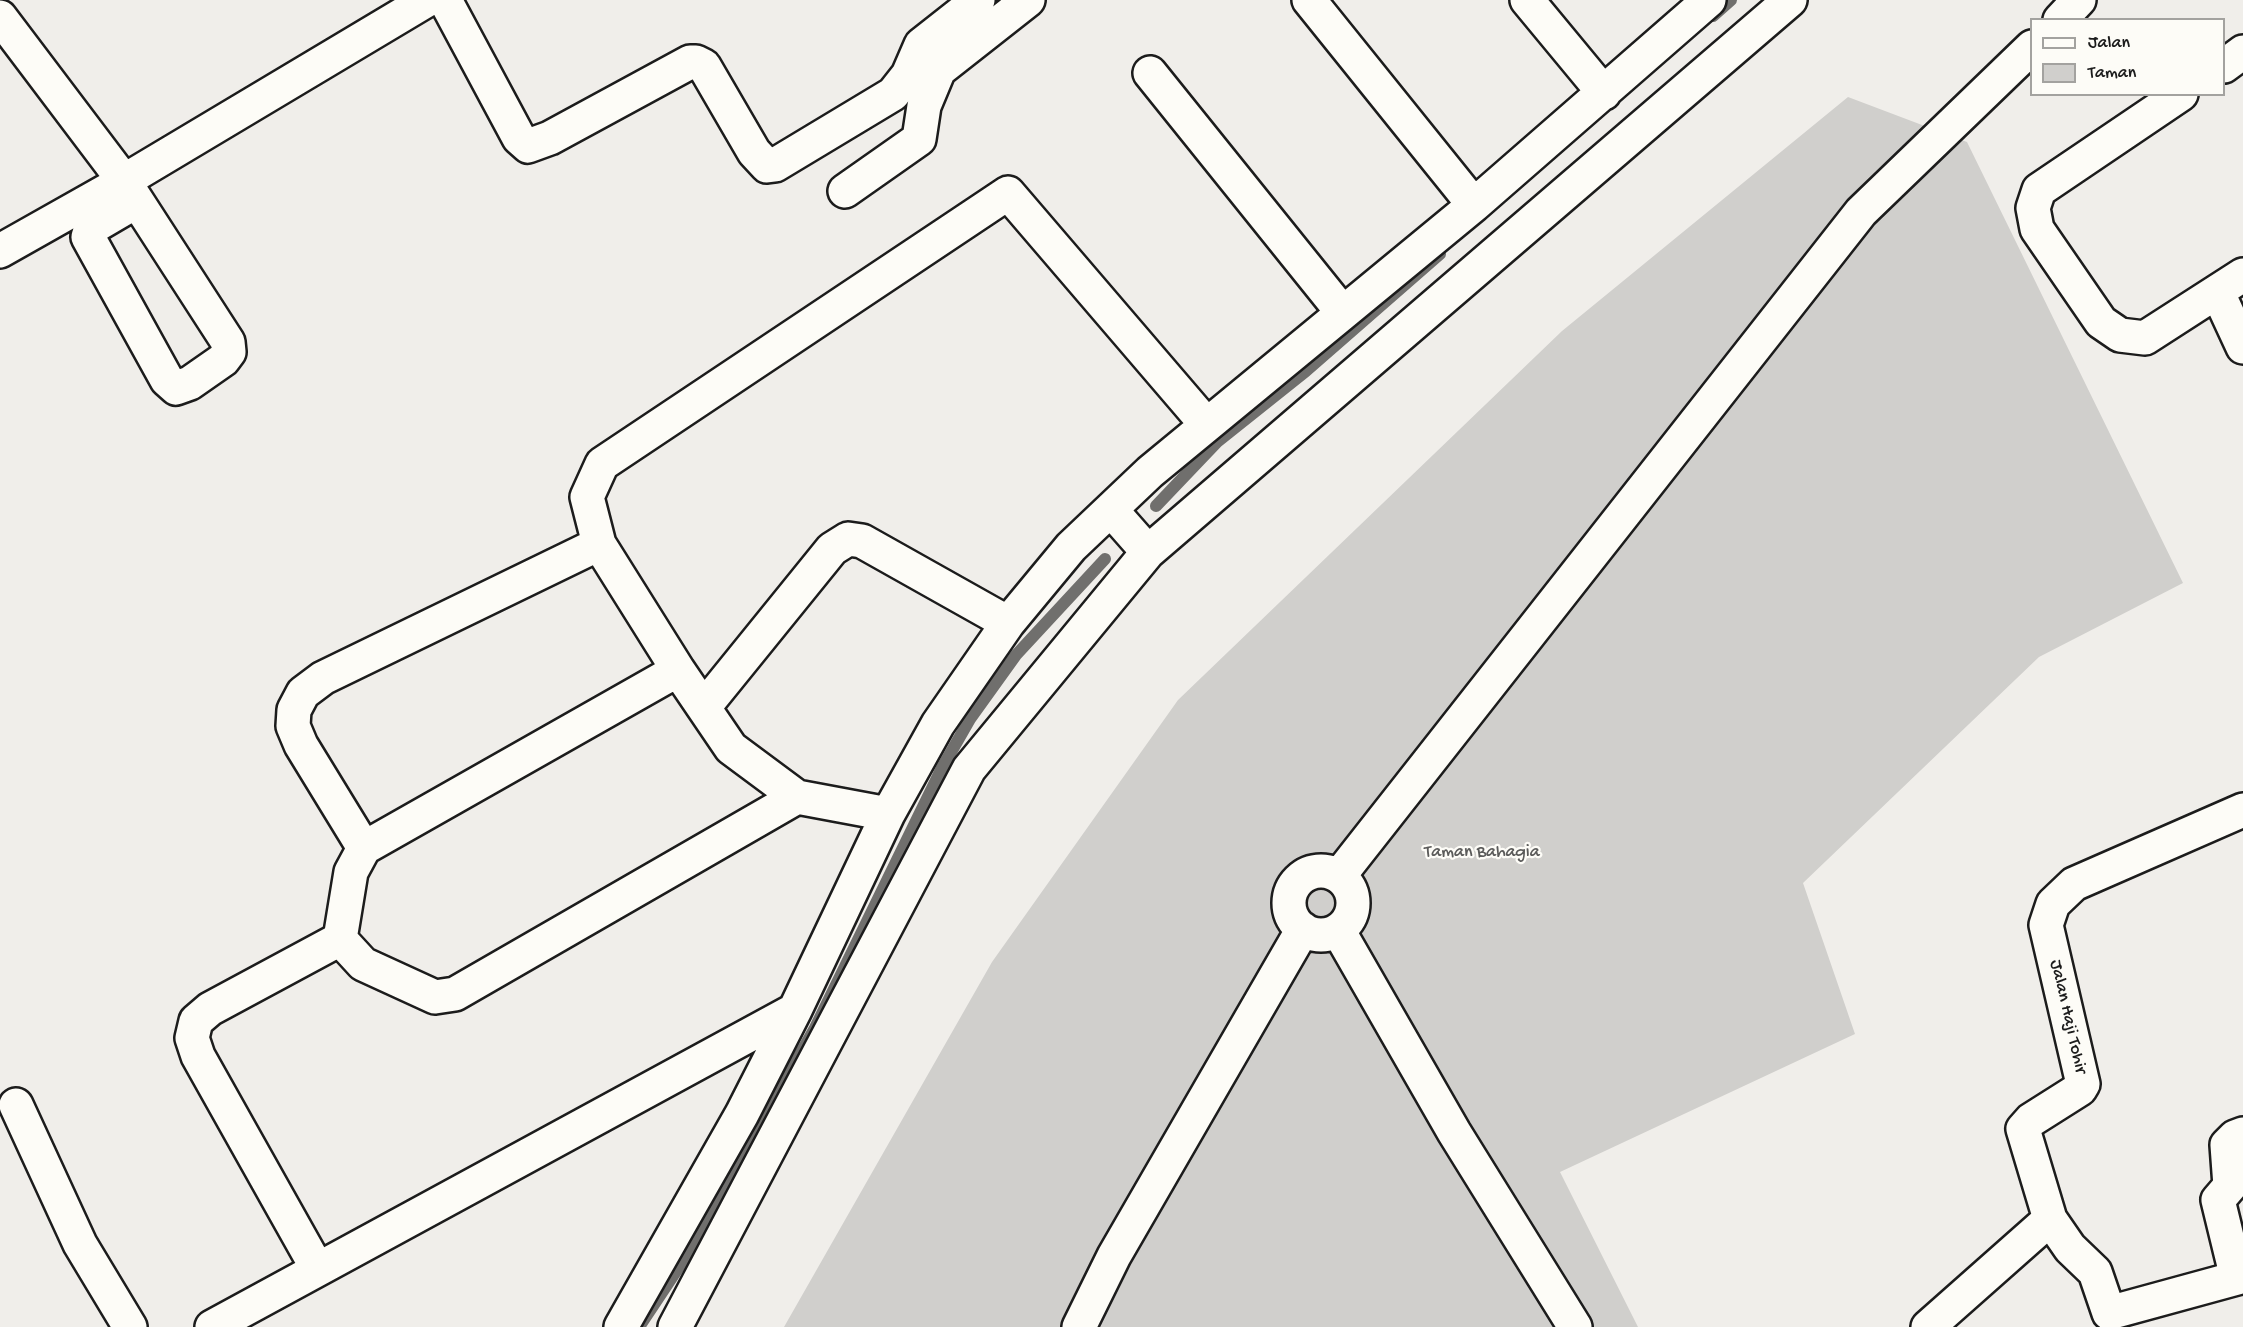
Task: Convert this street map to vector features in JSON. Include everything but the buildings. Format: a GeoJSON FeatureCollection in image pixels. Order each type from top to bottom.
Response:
{"type":"FeatureCollection","features":[{"type":"Feature","properties":{"kind":"street"},"geometry":{"type":"LineString","coordinates":[[0,11],[20,0]]}},
{"type":"Feature","properties":{"kind":"street"},"geometry":{"type":"LineString","coordinates":[[0,251],[130,191],[427,0]]}},
{"type":"Feature","properties":{"kind":"street"},"geometry":{"type":"LineString","coordinates":[[446,0],[519,138],[528,146],[550,138],[690,62],[696,62],[704,66],[754,152],[767,166],[775,165],[894,94],[908,75],[921,45],[978,0]]}},
{"type":"Feature","properties":{"kind":"street"},"geometry":{"type":"LineString","coordinates":[[845,191],[919,139],[924,106],[939,70],[1028,0]]}},
{"type":"Feature","properties":{"kind":"street"},"geometry":{"type":"LineString","coordinates":[[1308,0],[1474,205]]}},
{"type":"Feature","properties":{"kind":"street"},"geometry":{"type":"LineString","coordinates":[[1527,0],[1604,93]]}},
{"type":"Feature","properties":{"kind":"street"},"geometry":{"type":"LineString","coordinates":[[621,1327],[742,1114],[795,1010],[888,814],[938,724],[1008,622],[1071,548],[1206,424],[1474,205],[1709,0]]}},
{"type":"Feature","properties":{"kind":"street"},"geometry":{"type":"LineString","coordinates":[[675,1327],[969,769],[1148,552],[1790,0]]}},
{"type":"Feature","properties":{"kind":"street"},"geometry":{"type":"LineString","coordinates":[[2062,18],[2079,0]]}},
{"type":"Feature","properties":{"kind":"street"},"geometry":{"type":"LineString","coordinates":[[0,17],[130,191],[228,342],[229,352],[223,360],[190,383],[176,388],[167,380],[88,237],[91,228],[130,191]]}},
{"type":"Feature","properties":{"kind":"street"},"geometry":{"type":"LineString","coordinates":[[1339,876],[1861,212],[2030,48]]}},
{"type":"Feature","properties":{"kind":"street"},"geometry":{"type":"LineString","coordinates":[[2225,65],[2243,52]]}},
{"type":"Feature","properties":{"kind":"street"},"geometry":{"type":"LineString","coordinates":[[1150,73],[1343,313]]}},
{"type":"Feature","properties":{"kind":"street"},"geometry":{"type":"LineString","coordinates":[[2178,96],[2039,190],[2032,208],[2037,229],[2101,322],[2120,335],[2145,338],[2231,284],[2243,347]]}},
{"type":"Feature","properties":{"kind":"street"},"geometry":{"type":"LineString","coordinates":[[888,814],[797,797],[731,748],[678,670],[599,544],[587,497],[602,464],[1008,193],[1206,424]]}},
{"type":"Feature","properties":{"kind":"street"},"geometry":{"type":"LineString","coordinates":[[1111,510],[1148,552]]}},
{"type":"Feature","properties":{"kind":"street"},"geometry":{"type":"LineString","coordinates":[[704,707],[832,549],[848,539],[862,541],[1008,622]]}},
{"type":"Feature","properties":{"kind":"street"},"geometry":{"type":"LineString","coordinates":[[364,848],[301,745],[293,726],[294,710],[303,693],[323,678],[599,544]]}},
{"type":"Feature","properties":{"kind":"street"},"geometry":{"type":"LineString","coordinates":[[340,939],[351,872],[364,848],[678,670]]}},
{"type":"Feature","properties":{"kind":"street"},"geometry":{"type":"LineString","coordinates":[[340,939],[363,964],[435,997],[455,994],[797,797]]}},
{"type":"Feature","properties":{"kind":"street","name":"Jalan Haji Tohir"},"geometry":{"type":"LineString","coordinates":[[2050,1219],[2023,1129],[2031,1120],[2080,1089],[2083,1084],[2054,966],[2046,925],[2048,914],[2063,892],[2074,884],[2243,810]]}},
{"type":"Feature","properties":{"kind":"street"},"geometry":{"type":"LineString","coordinates":[[1315,871],[1327,871],[1339,876],[1348,885],[1352,897],[1352,909],[1347,921],[1338,930],[1314,934],[1303,929],[1294,921],[1289,909],[1289,896],[1294,885],[1303,876],[1315,871]]}},
{"type":"Feature","properties":{"kind":"street"},"geometry":{"type":"LineString","coordinates":[[1079,1327],[1119,1246],[1303,929]]}},
{"type":"Feature","properties":{"kind":"street"},"geometry":{"type":"LineString","coordinates":[[1338,930],[1454,1132],[1575,1327]]}},
{"type":"Feature","properties":{"kind":"street"},"geometry":{"type":"LineString","coordinates":[[317,1268],[198,1056],[192,1038],[196,1021],[210,1008],[340,939]]}},
{"type":"Feature","properties":{"kind":"street"},"geometry":{"type":"LineString","coordinates":[[212,1327],[795,1010]]}},
{"type":"Feature","properties":{"kind":"street"},"geometry":{"type":"LineString","coordinates":[[16,1105],[80,1244],[130,1327]]}},
{"type":"Feature","properties":{"kind":"street"},"geometry":{"type":"LineString","coordinates":[[1928,1327],[2050,1219],[2064,1241],[2095,1272],[2109,1313],[2237,1278],[2218,1200],[2230,1186],[2227,1145],[2235,1137],[2243,1134]]}},
{"type":"Feature","properties":{"kind":"green space","name":"Taman Bahagia"},"geometry":{"type":"Polygon","coordinates":[[[1848,97],[1967,142],[2183,583],[2039,657],[1803,883],[1855,1034],[1560,1172],[1638,1327],[784,1327],[992,962],[1178,700],[1562,331],[1848,97]]]}},
{"type":"Feature","properties":{"kind":"waterway"},"geometry":{"type":"LineString","coordinates":[[1713,16],[1731,0]]}},
{"type":"Feature","properties":{"kind":"waterway"},"geometry":{"type":"LineString","coordinates":[[1156,506],[1217,442],[1306,371],[1440,254]]}},
{"type":"Feature","properties":{"kind":"waterway"},"geometry":{"type":"LineString","coordinates":[[639,1327],[685,1258],[815,1028],[942,768],[970,719],[1016,655],[1105,559]]}}]}
